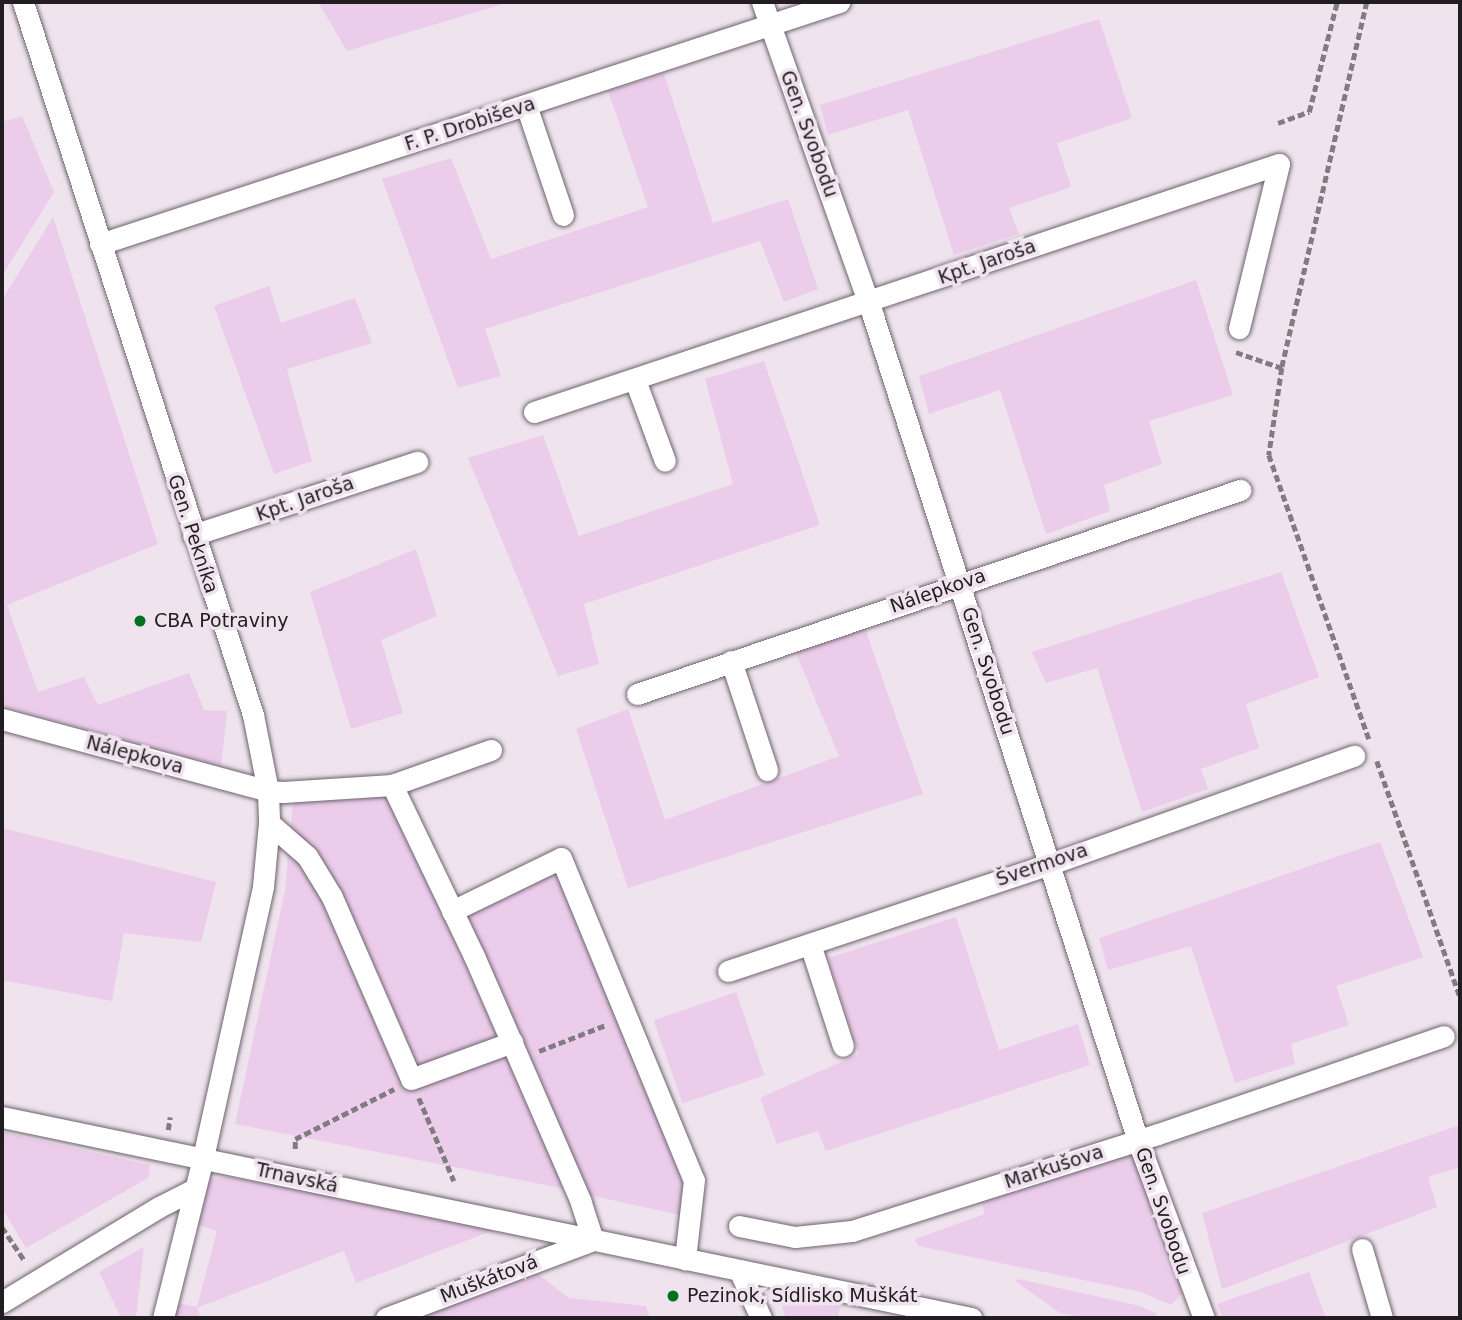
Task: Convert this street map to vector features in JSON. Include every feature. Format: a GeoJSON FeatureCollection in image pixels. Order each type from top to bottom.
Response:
{"type":"FeatureCollection","features":[{"type":"Feature","properties":{"kind":"street","name":"Gen. Pekníka"},"geometry":{"type":"LineString","coordinates":[[23,2],[253,715],[268,791],[269,823],[263,887],[203,1158]]}},
{"type":"Feature","properties":{"kind":"street","name":"Gen. Svobodu"},"geometry":{"type":"LineString","coordinates":[[762,2],[868,302],[1194,1313]]}},
{"type":"Feature","properties":{"kind":"street","name":"F. P. Drobiševa"},"geometry":{"type":"LineString","coordinates":[[100,244],[839,2]]}},
{"type":"Feature","properties":{"kind":"street"},"geometry":{"type":"LineString","coordinates":[[526,105],[563,215]]}},
{"type":"Feature","properties":{"kind":"street","name":"Kpt. Jaroša"},"geometry":{"type":"LineString","coordinates":[[534,412],[1279,164],[1239,328]]}},
{"type":"Feature","properties":{"kind":"street"},"geometry":{"type":"LineString","coordinates":[[635,380],[665,461]]}},
{"type":"Feature","properties":{"kind":"street","name":"Kpt. Jaroša"},"geometry":{"type":"LineString","coordinates":[[193,535],[417,462]]}},
{"type":"Feature","properties":{"kind":"street","name":"Nálepkova"},"geometry":{"type":"LineString","coordinates":[[637,694],[1240,490]]}},
{"type":"Feature","properties":{"kind":"street"},"geometry":{"type":"LineString","coordinates":[[731,661],[767,770]]}},
{"type":"Feature","properties":{"kind":"street","name":"Nálepkova"},"geometry":{"type":"LineString","coordinates":[[2,719],[268,791],[392,785],[491,750]]}},
{"type":"Feature","properties":{"kind":"street","name":"Švermova"},"geometry":{"type":"LineString","coordinates":[[729,971],[1049,864],[1354,756]]}},
{"type":"Feature","properties":{"kind":"street"},"geometry":{"type":"LineString","coordinates":[[392,785],[516,1050],[581,1202],[593,1240]]}},
{"type":"Feature","properties":{"kind":"street"},"geometry":{"type":"LineString","coordinates":[[269,823],[307,856],[332,897],[411,1079],[516,1050]]}},
{"type":"Feature","properties":{"kind":"street"},"geometry":{"type":"LineString","coordinates":[[452,911],[561,858],[694,1180],[685,1259]]}},
{"type":"Feature","properties":{"kind":"street"},"geometry":{"type":"LineString","coordinates":[[810,944],[843,1046]]}},
{"type":"Feature","properties":{"kind":"street","name":"Markušova"},"geometry":{"type":"LineString","coordinates":[[739,1226],[795,1237],[852,1231],[1138,1140],[1444,1037]]}},
{"type":"Feature","properties":{"kind":"street","name":"Trnavská"},"geometry":{"type":"LineString","coordinates":[[2,1117],[971,1318]]}},
{"type":"Feature","properties":{"kind":"street"},"geometry":{"type":"LineString","coordinates":[[163,1318],[192,1190],[203,1158]]}},
{"type":"Feature","properties":{"kind":"street"},"geometry":{"type":"LineString","coordinates":[[2,1302],[159,1206],[192,1190]]}},
{"type":"Feature","properties":{"kind":"street","name":"Muškátová"},"geometry":{"type":"LineString","coordinates":[[386,1318],[593,1240]]}},
{"type":"Feature","properties":{"kind":"street"},"geometry":{"type":"LineString","coordinates":[[1362,1249],[1382,1318]]}},
{"type":"Feature","properties":{"kind":"street"},"geometry":{"type":"LineString","coordinates":[[738,1270],[759,1318]]}},
{"type":"Feature","properties":{"kind":"path"},"geometry":{"type":"LineString","coordinates":[[1278,123],[1309,112],[1337,2]]}},
{"type":"Feature","properties":{"kind":"path"},"geometry":{"type":"LineString","coordinates":[[1367,2],[1282,368],[1269,455],[1460,997]]}},
{"type":"Feature","properties":{"kind":"path"},"geometry":{"type":"LineString","coordinates":[[1239,328],[1235,351],[1282,368]]}},
{"type":"Feature","properties":{"kind":"path"},"geometry":{"type":"LineString","coordinates":[[516,1050],[627,1017]]}},
{"type":"Feature","properties":{"kind":"path"},"geometry":{"type":"LineString","coordinates":[[295,1149],[295,1139],[354,1112],[411,1079],[454,1181]]}},
{"type":"Feature","properties":{"kind":"path"},"geometry":{"type":"LineString","coordinates":[[2,1227],[24,1260]]}},
{"type":"Feature","properties":{"kind":"shaded area"},"geometry":{"type":"Polygon","coordinates":[[[318,2],[509,2],[347,51],[318,2]]]}},
{"type":"Feature","properties":{"kind":"shaded area"},"geometry":{"type":"Polygon","coordinates":[[[1099,19],[1132,118],[1057,143],[1071,187],[1009,208],[1019,234],[954,255],[908,110],[828,135],[820,105],[1099,19]]]}},
{"type":"Feature","properties":{"kind":"shaded area"},"geometry":{"type":"Polygon","coordinates":[[[664,74],[713,223],[788,199],[818,289],[784,302],[760,241],[485,329],[501,376],[458,388],[382,179],[451,158],[491,259],[648,207],[608,91],[664,74]]]}},
{"type":"Feature","properties":{"kind":"shaded area"},"geometry":{"type":"Polygon","coordinates":[[[22,116],[54,192],[2,276],[2,122],[22,116]]]}},
{"type":"Feature","properties":{"kind":"shaded area"},"geometry":{"type":"Polygon","coordinates":[[[53,217],[158,544],[7,605],[38,692],[84,677],[98,705],[189,673],[204,710],[227,711],[221,766],[2,706],[2,300],[53,217]]]}},
{"type":"Feature","properties":{"kind":"shaded area"},"geometry":{"type":"Polygon","coordinates":[[[1196,280],[1233,395],[1149,421],[1162,464],[1104,485],[1110,511],[1046,534],[1000,390],[929,414],[919,376],[1196,280]]]}},
{"type":"Feature","properties":{"kind":"shaded area"},"geometry":{"type":"Polygon","coordinates":[[[269,286],[281,323],[355,298],[372,343],[287,369],[312,461],[274,474],[214,306],[269,286]]]}},
{"type":"Feature","properties":{"kind":"shaded area"},"geometry":{"type":"Polygon","coordinates":[[[764,361],[820,525],[584,604],[599,664],[558,676],[468,458],[543,435],[579,536],[733,484],[705,379],[764,361]]]}},
{"type":"Feature","properties":{"kind":"shaded area"},"geometry":{"type":"Polygon","coordinates":[[[416,549],[437,616],[381,640],[403,713],[351,729],[310,592],[416,549]]]}},
{"type":"Feature","properties":{"kind":"shaded area"},"geometry":{"type":"Polygon","coordinates":[[[1281,572],[1319,677],[1246,704],[1259,748],[1201,769],[1208,789],[1142,812],[1097,668],[1046,683],[1032,652],[1281,572]]]}},
{"type":"Feature","properties":{"kind":"shaded area"},"geometry":{"type":"Polygon","coordinates":[[[864,626],[923,794],[628,888],[576,729],[628,709],[665,820],[839,756],[795,651],[864,626]]]}},
{"type":"Feature","properties":{"kind":"shaded area"},"geometry":{"type":"Polygon","coordinates":[[[389,795],[566,1189],[235,1124],[285,890],[293,802],[389,795]]]}},
{"type":"Feature","properties":{"kind":"shaded area"},"geometry":{"type":"Polygon","coordinates":[[[2,828],[216,882],[201,942],[124,933],[112,1001],[2,980],[2,828]]]}},
{"type":"Feature","properties":{"kind":"shaded area"},"geometry":{"type":"Polygon","coordinates":[[[1380,842],[1423,957],[1336,986],[1349,1025],[1291,1044],[1295,1064],[1235,1083],[1191,946],[1108,970],[1099,938],[1380,842]]]}},
{"type":"Feature","properties":{"kind":"shaded area"},"geometry":{"type":"Polygon","coordinates":[[[559,869],[686,1179],[684,1216],[589,1195],[465,916],[559,869]]]}},
{"type":"Feature","properties":{"kind":"shaded area"},"geometry":{"type":"Polygon","coordinates":[[[956,917],[999,1050],[1078,1024],[1090,1065],[826,1151],[818,1131],[777,1144],[760,1098],[859,1054],[828,958],[956,917]]]}},
{"type":"Feature","properties":{"kind":"shaded area"},"geometry":{"type":"Polygon","coordinates":[[[736,992],[765,1075],[682,1104],[654,1020],[736,992]]]}},
{"type":"Feature","properties":{"kind":"shaded area"},"geometry":{"type":"Polygon","coordinates":[[[1460,1125],[1460,1167],[1428,1177],[1437,1207],[1222,1289],[1202,1213],[1460,1125]]]}},
{"type":"Feature","properties":{"kind":"shaded area"},"geometry":{"type":"Polygon","coordinates":[[[2,1132],[150,1165],[148,1178],[26,1248],[2,1208],[2,1132]]]}},
{"type":"Feature","properties":{"kind":"shaded area"},"geometry":{"type":"Polygon","coordinates":[[[1133,1151],[1183,1293],[1171,1305],[1141,1292],[918,1246],[915,1239],[985,1214],[981,1200],[1133,1151]]]}},
{"type":"Feature","properties":{"kind":"shaded area"},"geometry":{"type":"Polygon","coordinates":[[[227,1177],[484,1222],[494,1230],[356,1283],[344,1251],[197,1308],[201,1318],[168,1318],[172,1302],[197,1307],[217,1231],[192,1223],[202,1184],[209,1179],[227,1177]]]}},
{"type":"Feature","properties":{"kind":"shaded area"},"geometry":{"type":"Polygon","coordinates":[[[144,1247],[136,1318],[121,1318],[99,1272],[144,1247]]]}},
{"type":"Feature","properties":{"kind":"shaded area"},"geometry":{"type":"Polygon","coordinates":[[[530,1268],[569,1298],[646,1306],[650,1318],[401,1318],[530,1268]]]}},
{"type":"Feature","properties":{"kind":"shaded area"},"geometry":{"type":"Polygon","coordinates":[[[1309,1272],[1326,1318],[1223,1318],[1217,1304],[1309,1272]]]}},
{"type":"Feature","properties":{"kind":"shaded area"},"geometry":{"type":"Polygon","coordinates":[[[1019,1279],[1140,1306],[1157,1314],[1153,1318],[1085,1318],[1060,1313],[1015,1281],[1019,1279]]]}},
{"type":"Feature","properties":{"kind":"shaded area"},"geometry":{"type":"Polygon","coordinates":[[[777,1293],[840,1306],[838,1318],[786,1318],[777,1293]]]}},
{"type":"Feature","properties":{"kind":"place","name":"CBA Potraviny"},"geometry":{"type":"Point","coordinates":[140,621]}},
{"type":"Feature","properties":{"kind":"place","name":"Pezinok, Sídlisko Muškát"},"geometry":{"type":"Point","coordinates":[673,1296]}}]}
